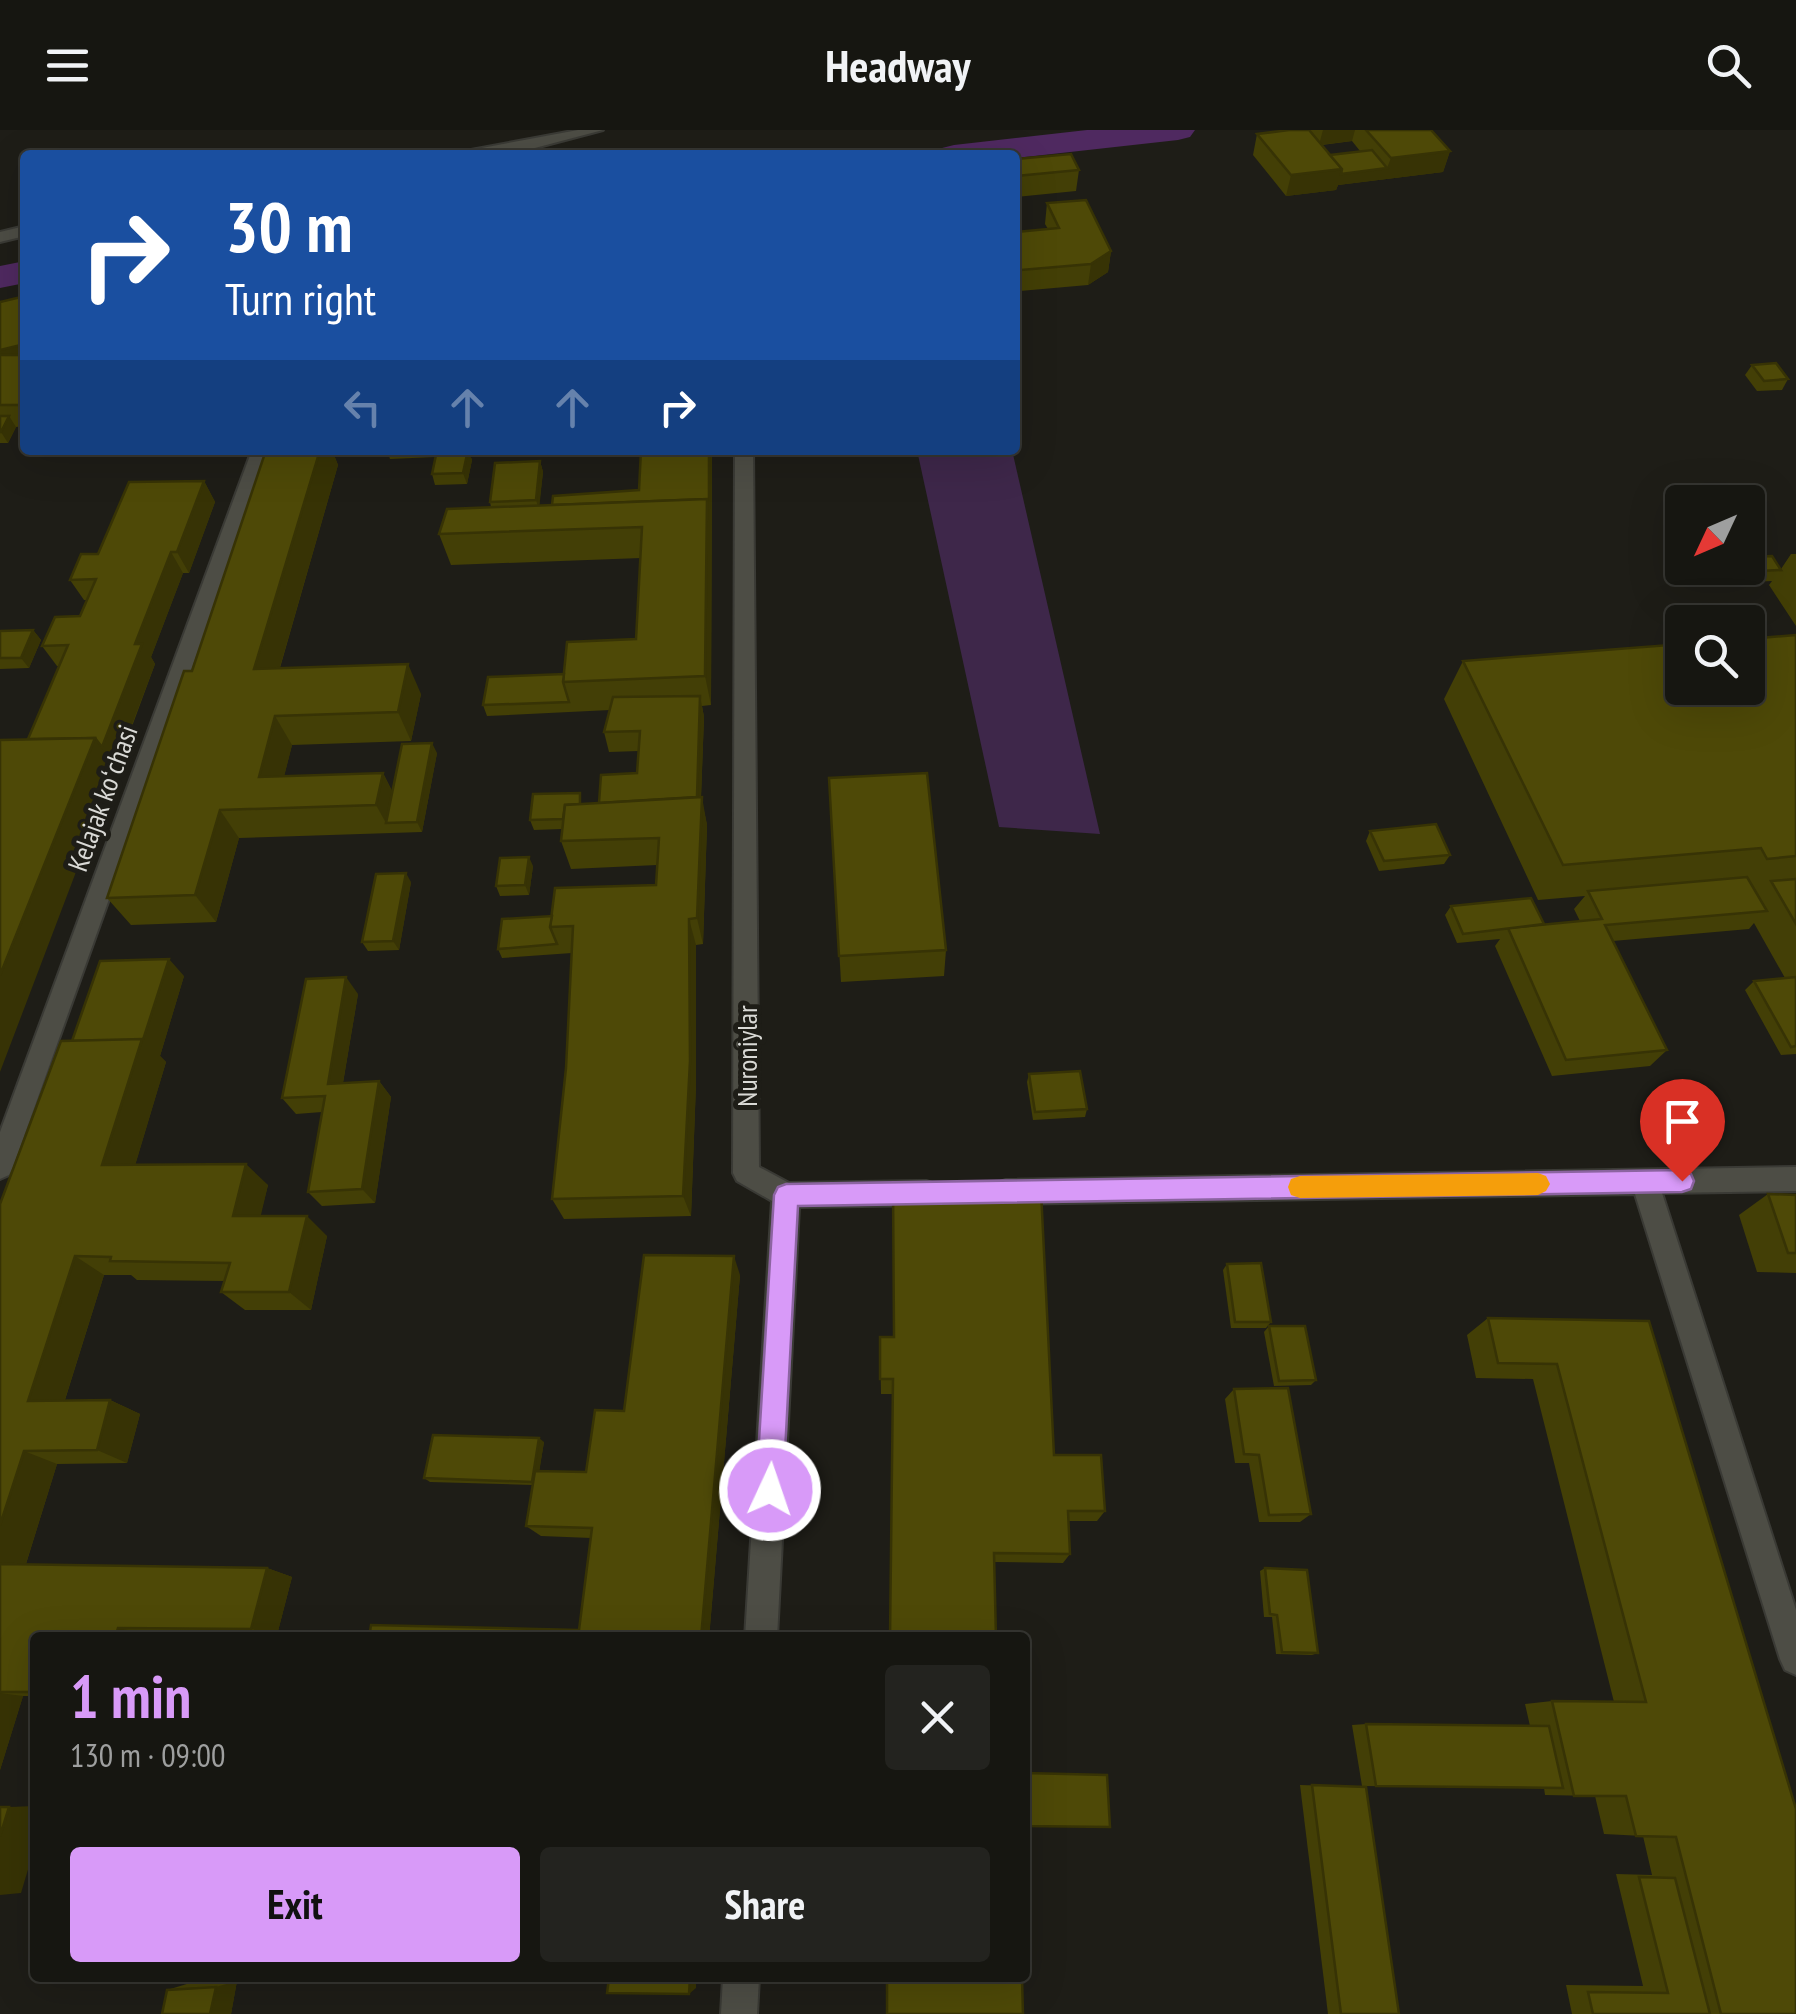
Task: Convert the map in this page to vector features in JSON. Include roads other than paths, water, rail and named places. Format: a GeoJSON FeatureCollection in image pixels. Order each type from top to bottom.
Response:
{"type":"FeatureCollection","features":[{"type":"Feature","properties":{"kind":"street"},"geometry":{"type":"LineString","coordinates":[[491,150],[596,130]]}},
{"type":"Feature","properties":{"kind":"street","name":"Kelajak koʻchasi"},"geometry":{"type":"LineString","coordinates":[[0,1167],[259,455]]}},
{"type":"Feature","properties":{"kind":"street","name":"Nuroniylar"},"geometry":{"type":"LineString","coordinates":[[744,455],[746,1174],[786,1195]]}},
{"type":"Feature","properties":{"kind":"street"},"geometry":{"type":"LineString","coordinates":[[986,1192],[1796,1179]]}},
{"type":"Feature","properties":{"kind":"street"},"geometry":{"type":"LineString","coordinates":[[1645,1182],[1796,1659]]}},
{"type":"Feature","properties":{"kind":"street"},"geometry":{"type":"LineString","coordinates":[[761,1632],[786,1195],[946,1192]]}},
{"type":"Feature","properties":{"kind":"street"},"geometry":{"type":"LineString","coordinates":[[739,2014],[742,1982]]}},
{"type":"Feature","properties":{"kind":"waterway"},"geometry":{"type":"LineString","coordinates":[[999,150],[1178,130]]}},
{"type":"Feature","properties":{"kind":"waterway"},"geometry":{"type":"LineString","coordinates":[[0,277],[20,273]]}}]}
